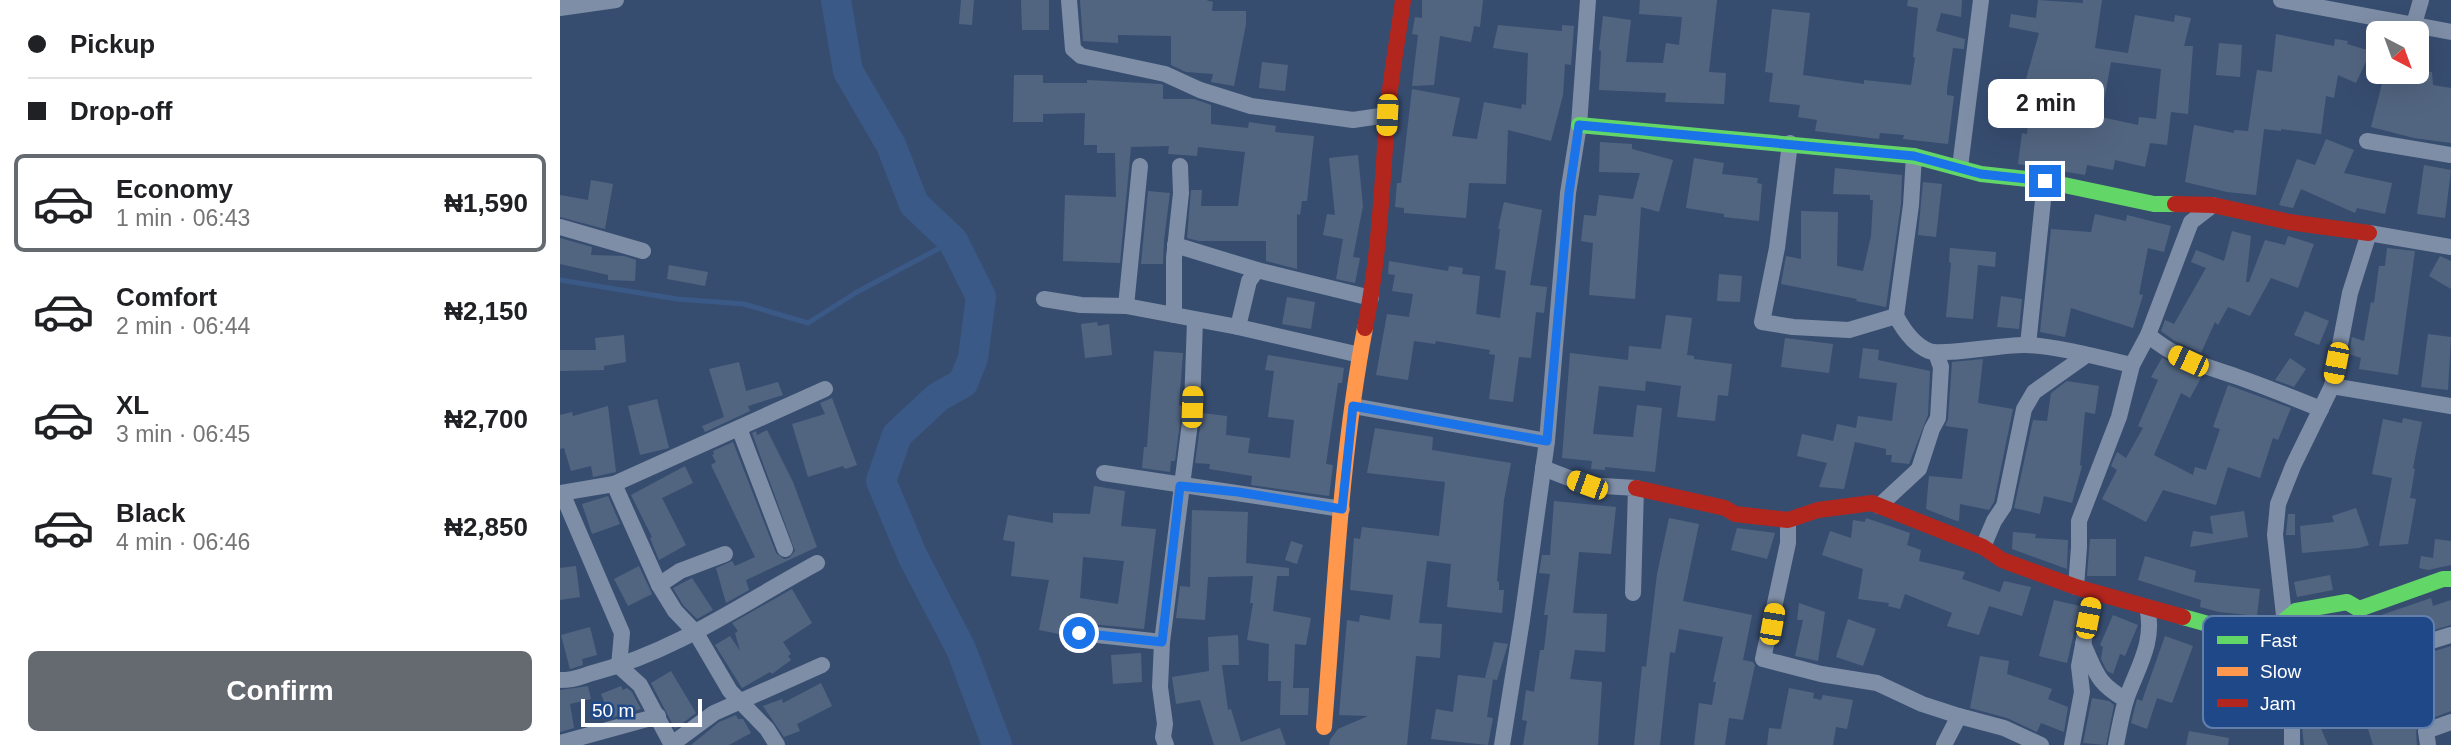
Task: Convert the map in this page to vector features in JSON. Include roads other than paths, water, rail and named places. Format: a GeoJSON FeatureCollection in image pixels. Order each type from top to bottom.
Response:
{"type":"FeatureCollection","features":[{"type":"Feature","properties":{"kind":"street"},"geometry":{"type":"LineString","coordinates":[[560,8],[617,0]]}},
{"type":"Feature","properties":{"kind":"street"},"geometry":{"type":"LineString","coordinates":[[1069,0],[1073,49],[1081,56],[1165,74],[1200,90],[1251,106],[1353,120],[1387,115]]}},
{"type":"Feature","properties":{"kind":"street"},"geometry":{"type":"LineString","coordinates":[[1324,727],[1353,406],[1371,298],[1384,176],[1387,115],[1403,0]]}},
{"type":"Feature","properties":{"kind":"street"},"geometry":{"type":"LineString","coordinates":[[1502,745],[1547,441],[1569,193],[1579,125],[1588,0]]}},
{"type":"Feature","properties":{"kind":"street"},"geometry":{"type":"LineString","coordinates":[[1960,167],[1981,0]]}},
{"type":"Feature","properties":{"kind":"street"},"geometry":{"type":"LineString","coordinates":[[2281,0],[2397,21]]}},
{"type":"Feature","properties":{"kind":"street"},"geometry":{"type":"LineString","coordinates":[[2415,21],[2421,0]]}},
{"type":"Feature","properties":{"kind":"street"},"geometry":{"type":"LineString","coordinates":[[2429,27],[2451,32]]}},
{"type":"Feature","properties":{"kind":"street"},"geometry":{"type":"LineString","coordinates":[[1579,125],[1914,156],[1981,174],[2045,181],[2154,204],[2213,205],[2289,222],[2451,247]]}},
{"type":"Feature","properties":{"kind":"street"},"geometry":{"type":"LineString","coordinates":[[2367,141],[2451,155]]}},
{"type":"Feature","properties":{"kind":"street"},"geometry":{"type":"LineString","coordinates":[[1790,143],[1777,248],[1762,322],[1793,327],[1849,330],[1896,316]]}},
{"type":"Feature","properties":{"kind":"street"},"geometry":{"type":"LineString","coordinates":[[1914,156],[1911,205],[1896,316],[1905,331],[1926,350],[1936,353],[2028,345],[2132,365]]}},
{"type":"Feature","properties":{"kind":"street"},"geometry":{"type":"LineString","coordinates":[[1126,306],[1140,166]]}},
{"type":"Feature","properties":{"kind":"street"},"geometry":{"type":"LineString","coordinates":[[1174,315],[1180,166]]}},
{"type":"Feature","properties":{"kind":"street"},"geometry":{"type":"LineString","coordinates":[[2028,345],[2045,181]]}},
{"type":"Feature","properties":{"kind":"street"},"geometry":{"type":"LineString","coordinates":[[2076,587],[2078,521],[2119,417],[2132,365],[2148,335],[2191,222],[2213,205]]}},
{"type":"Feature","properties":{"kind":"street"},"geometry":{"type":"LineString","coordinates":[[560,227],[643,251]]}},
{"type":"Feature","properties":{"kind":"street"},"geometry":{"type":"LineString","coordinates":[[2283,616],[2275,535],[2278,504],[2293,466],[2332,386],[2350,293],[2369,233]]}},
{"type":"Feature","properties":{"kind":"street"},"geometry":{"type":"LineString","coordinates":[[1175,245],[1257,270],[1371,298]]}},
{"type":"Feature","properties":{"kind":"street"},"geometry":{"type":"LineString","coordinates":[[1238,327],[1249,281],[1257,270]]}},
{"type":"Feature","properties":{"kind":"street"},"geometry":{"type":"LineString","coordinates":[[1044,299],[1080,305],[1126,306],[1238,327],[1360,355]]}},
{"type":"Feature","properties":{"kind":"street"},"geometry":{"type":"LineString","coordinates":[[1166,745],[1163,737],[1165,724],[1160,687],[1162,642],[1192,407],[1195,320]]}},
{"type":"Feature","properties":{"kind":"street"},"geometry":{"type":"LineString","coordinates":[[2148,335],[2167,351],[2188,361],[2321,409]]}},
{"type":"Feature","properties":{"kind":"street"},"geometry":{"type":"LineString","coordinates":[[1879,506],[1919,469],[1938,418],[1941,367],[1936,353]]}},
{"type":"Feature","properties":{"kind":"street"},"geometry":{"type":"LineString","coordinates":[[1983,547],[2004,506],[2024,409],[2034,391],[2085,356]]}},
{"type":"Feature","properties":{"kind":"street"},"geometry":{"type":"LineString","coordinates":[[2332,386],[2451,407]]}},
{"type":"Feature","properties":{"kind":"street"},"geometry":{"type":"LineString","coordinates":[[822,665],[714,712],[672,745],[640,685],[620,666],[622,633],[561,493],[614,484],[825,389]]}},
{"type":"Feature","properties":{"kind":"street"},"geometry":{"type":"LineString","coordinates":[[1353,406],[1547,441]]}},
{"type":"Feature","properties":{"kind":"street"},"geometry":{"type":"LineString","coordinates":[[739,428],[785,549]]}},
{"type":"Feature","properties":{"kind":"street"},"geometry":{"type":"LineString","coordinates":[[1543,468],[1587,485],[1636,488],[1725,508],[1735,514],[1788,520],[1818,510],[1872,503],[1983,547],[2002,560],[2076,587],[2203,623]]}},
{"type":"Feature","properties":{"kind":"street"},"geometry":{"type":"LineString","coordinates":[[1104,473],[1342,509]]}},
{"type":"Feature","properties":{"kind":"street"},"geometry":{"type":"LineString","coordinates":[[614,484],[659,585],[675,611],[696,633],[730,691],[767,729],[777,745]]}},
{"type":"Feature","properties":{"kind":"street"},"geometry":{"type":"LineString","coordinates":[[1633,593],[1636,488]]}},
{"type":"Feature","properties":{"kind":"street"},"geometry":{"type":"LineString","coordinates":[[1788,520],[1788,543],[1763,659],[1821,674],[1877,683],[1922,704],[2004,728],[2041,745]]}},
{"type":"Feature","properties":{"kind":"street"},"geometry":{"type":"LineString","coordinates":[[659,585],[680,571],[725,554]]}},
{"type":"Feature","properties":{"kind":"street"},"geometry":{"type":"LineString","coordinates":[[560,680],[575,680],[620,666],[696,633],[817,563]]}},
{"type":"Feature","properties":{"kind":"street"},"geometry":{"type":"LineString","coordinates":[[2290,616],[2296,611],[2347,602],[2359,609],[2443,579],[2451,579]]}},
{"type":"Feature","properties":{"kind":"street"},"geometry":{"type":"LineString","coordinates":[[2072,745],[2082,692],[2079,666],[2093,592]]}},
{"type":"Feature","properties":{"kind":"street"},"geometry":{"type":"LineString","coordinates":[[2116,745],[2126,700],[2148,644],[2151,624],[2147,607]]}},
{"type":"Feature","properties":{"kind":"street"},"geometry":{"type":"LineString","coordinates":[[1079,633],[1162,642]]}},
{"type":"Feature","properties":{"kind":"street"},"geometry":{"type":"LineString","coordinates":[[2434,640],[2451,635]]}},
{"type":"Feature","properties":{"kind":"street"},"geometry":{"type":"LineString","coordinates":[[2083,644],[2099,680],[2126,700]]}},
{"type":"Feature","properties":{"kind":"street"},"geometry":{"type":"LineString","coordinates":[[560,743],[658,716]]}},
{"type":"Feature","properties":{"kind":"street"},"geometry":{"type":"LineString","coordinates":[[1944,745],[1959,716]]}},
{"type":"Feature","properties":{"kind":"street"},"geometry":{"type":"LineString","coordinates":[[2428,745],[2426,731],[2451,722]]}},
{"type":"Feature","properties":{"kind":"waterway"},"geometry":{"type":"LineString","coordinates":[[836,0],[848,71],[891,145],[914,204],[953,241],[981,297],[973,358],[963,383],[938,397],[897,435],[881,481],[913,557],[961,649],[997,745]]}},
{"type":"Feature","properties":{"kind":"waterway"},"geometry":{"type":"LineString","coordinates":[[560,280],[677,299],[744,304],[808,323],[857,292],[953,241]]}}]}
